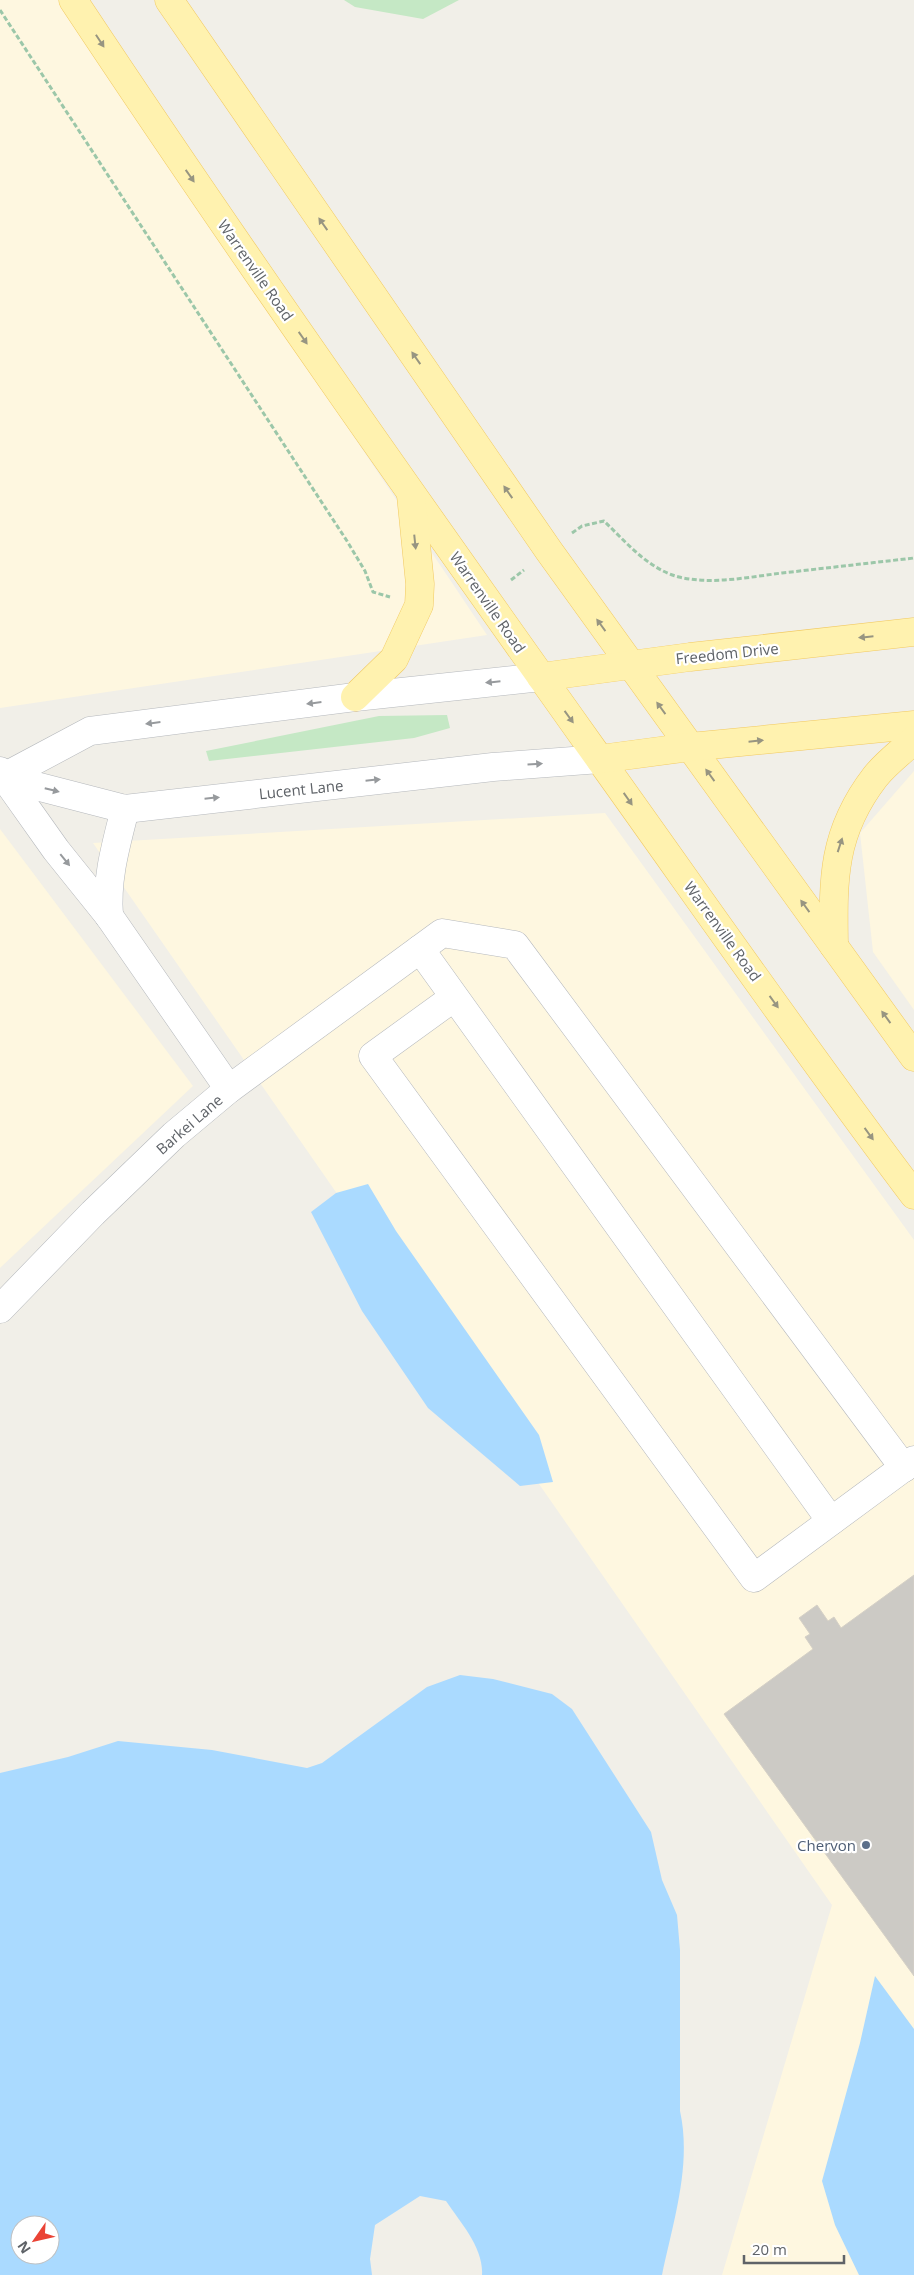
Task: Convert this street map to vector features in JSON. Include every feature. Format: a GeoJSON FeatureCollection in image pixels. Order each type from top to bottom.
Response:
{"type":"FeatureCollection","features":[{"type":"Feature","properties":{"kind":"main road","name":"Warrenville Road"},"geometry":{"type":"LineString","coordinates":[[73,0],[166,140],[410,493],[914,1195]]}},
{"type":"Feature","properties":{"kind":"main road"},"geometry":{"type":"LineString","coordinates":[[169,0],[549,551],[914,1057]]}},
{"type":"Feature","properties":{"kind":"main road"},"geometry":{"type":"LineString","coordinates":[[355,698],[394,659],[419,605],[420,584],[410,493]]}},
{"type":"Feature","properties":{"kind":"main road","name":"Freedom Drive"},"geometry":{"type":"LineString","coordinates":[[541,677],[630,664],[914,632]]}},
{"type":"Feature","properties":{"kind":"main road"},"geometry":{"type":"LineString","coordinates":[[600,759],[690,747],[914,725]]}},
{"type":"Feature","properties":{"kind":"main road"},"geometry":{"type":"LineString","coordinates":[[834,946],[834,901],[837,857],[850,815],[876,776],[914,740]]}},
{"type":"Feature","properties":{"kind":"street"},"geometry":{"type":"LineString","coordinates":[[2,776],[90,731],[541,677]]}},
{"type":"Feature","properties":{"kind":"street","name":"Lucent Lane"},"geometry":{"type":"LineString","coordinates":[[2,776],[125,809],[483,768],[600,759]]}},
{"type":"Feature","properties":{"kind":"street","name":"Barkei Lane"},"geometry":{"type":"LineString","coordinates":[[0,1309],[93,1213],[174,1135],[229,1089],[109,916],[56,850],[2,776]]}},
{"type":"Feature","properties":{"kind":"street"},"geometry":{"type":"LineString","coordinates":[[109,916],[107,892],[110,866],[125,809]]}},
{"type":"Feature","properties":{"kind":"street"},"geometry":{"type":"LineString","coordinates":[[229,1089],[442,933],[515,945],[909,1464],[754,1578],[373,1056],[454,998]]}},
{"type":"Feature","properties":{"kind":"street"},"geometry":{"type":"LineString","coordinates":[[420,949],[831,1521]]}},
{"type":"Feature","properties":{"kind":"path"},"geometry":{"type":"LineString","coordinates":[[0,10],[347,541],[365,571],[373,592],[396,598]]}},
{"type":"Feature","properties":{"kind":"path"},"geometry":{"type":"LineString","coordinates":[[486,599],[582,526],[604,521],[633,550],[657,567],[679,577],[708,580],[741,578],[914,558]]}},
{"type":"Feature","properties":{"kind":"shaded area"},"geometry":{"type":"Polygon","coordinates":[[[0,0],[61,0],[487,635],[0,708],[0,0]]]}},
{"type":"Feature","properties":{"kind":"shaded area"},"geometry":{"type":"Polygon","coordinates":[[[914,771],[914,1010],[873,952],[860,833],[914,771]]]}},
{"type":"Feature","properties":{"kind":"shaded area"},"geometry":{"type":"Polygon","coordinates":[[[605,813],[914,1240],[914,2275],[722,2275],[832,1905],[93,843],[605,813]]]}},
{"type":"Feature","properties":{"kind":"shaded area"},"geometry":{"type":"Polygon","coordinates":[[[0,829],[193,1086],[0,1268],[0,829]]]}},
{"type":"Feature","properties":{"kind":"green space"},"geometry":{"type":"Polygon","coordinates":[[[344,0],[459,0],[423,19],[355,7],[344,0]]]}},
{"type":"Feature","properties":{"kind":"green space"},"geometry":{"type":"Polygon","coordinates":[[[447,715],[450,728],[414,738],[209,761],[206,751],[379,716],[447,715]]]}},
{"type":"Feature","properties":{"kind":"water"},"geometry":{"type":"Polygon","coordinates":[[[368,1184],[396,1231],[539,1435],[553,1482],[520,1486],[428,1408],[362,1311],[311,1212],[336,1193],[368,1184]]]}},
{"type":"Feature","properties":{"kind":"water"},"geometry":{"type":"Polygon","coordinates":[[[460,1675],[493,1679],[552,1694],[572,1709],[651,1832],[662,1880],[677,1915],[680,1950],[680,2111],[684,2152],[680,2193],[662,2275],[482,2275],[482,2265],[475,2245],[446,2201],[420,2196],[375,2225],[370,2259],[372,2275],[0,2275],[0,1773],[68,1757],[118,1741],[212,1750],[307,1768],[322,1763],[427,1687],[460,1675]]]}},
{"type":"Feature","properties":{"kind":"water"},"geometry":{"type":"Polygon","coordinates":[[[875,1976],[914,2029],[914,2275],[859,2275],[835,2225],[822,2181],[860,2043],[875,1976]]]}},
{"type":"Feature","properties":{"kind":"building","name":"Chervon"},"geometry":{"type":"Polygon","coordinates":[[[914,1575],[914,1976],[724,1714],[813,1649],[805,1637],[810,1634],[799,1618],[817,1605],[828,1621],[834,1617],[841,1628],[914,1575]]]}},
{"type":"Feature","properties":{"kind":"place","name":"Chervon"},"geometry":{"type":"Point","coordinates":[866,1845]}}]}
